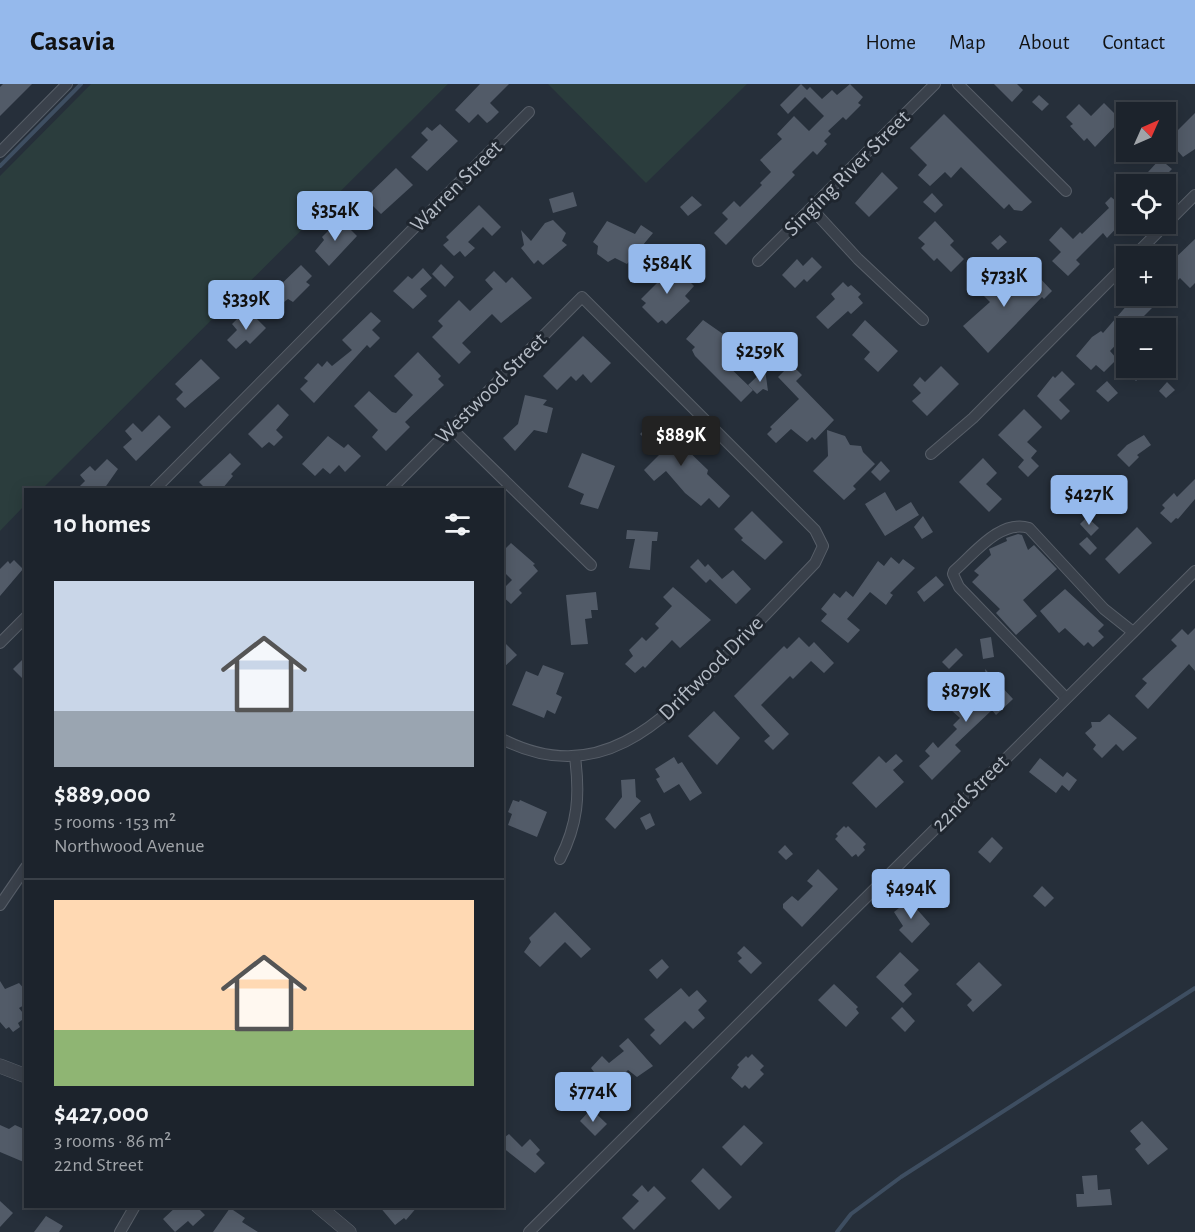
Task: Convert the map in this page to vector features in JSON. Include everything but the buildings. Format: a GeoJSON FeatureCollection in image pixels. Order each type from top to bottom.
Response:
{"type":"FeatureCollection","features":[{"type":"Feature","properties":{"kind":"street","name":"Singing River Street"},"geometry":{"type":"LineString","coordinates":[[758,261],[935,84]]}},
{"type":"Feature","properties":{"kind":"street"},"geometry":{"type":"LineString","coordinates":[[958,84],[1066,191]]}},
{"type":"Feature","properties":{"kind":"street"},"geometry":{"type":"LineString","coordinates":[[0,152],[66,85]]}},
{"type":"Feature","properties":{"kind":"street","name":"Warren Street"},"geometry":{"type":"LineString","coordinates":[[155,488],[529,112]]}},
{"type":"Feature","properties":{"kind":"street"},"geometry":{"type":"LineString","coordinates":[[1144,246],[1195,195]]}},
{"type":"Feature","properties":{"kind":"street"},"geometry":{"type":"LineString","coordinates":[[812,209],[858,259],[923,320]]}},
{"type":"Feature","properties":{"kind":"street"},"geometry":{"type":"LineString","coordinates":[[931,454],[973,418],[1116,274]]}},
{"type":"Feature","properties":{"kind":"street","name":"Westwood Street"},"geometry":{"type":"LineString","coordinates":[[392,488],[582,297],[815,530],[823,546]]}},
{"type":"Feature","properties":{"kind":"street"},"geometry":{"type":"LineString","coordinates":[[452,428],[591,565]]}},
{"type":"Feature","properties":{"kind":"street"},"geometry":{"type":"LineString","coordinates":[[1066,698],[959,587],[953,574],[954,571],[1005,529],[1020,526],[1029,528],[1104,609],[1133,632]]}},
{"type":"Feature","properties":{"kind":"street","name":"Driftwood Drive"},"geometry":{"type":"LineString","coordinates":[[575,757],[590,755],[621,745],[660,721],[815,563],[823,546]]}},
{"type":"Feature","properties":{"kind":"street","name":"22nd Street"},"geometry":{"type":"LineString","coordinates":[[529,1232],[1195,571]]}},
{"type":"Feature","properties":{"kind":"street"},"geometry":{"type":"LineString","coordinates":[[0,643],[24,619]]}},
{"type":"Feature","properties":{"kind":"street"},"geometry":{"type":"LineString","coordinates":[[504,740],[529,750],[575,757],[579,790],[578,810],[570,837],[560,859]]}},
{"type":"Feature","properties":{"kind":"street"},"geometry":{"type":"LineString","coordinates":[[0,905],[24,870]]}},
{"type":"Feature","properties":{"kind":"street"},"geometry":{"type":"LineString","coordinates":[[0,1066],[24,1075]]}},
{"type":"Feature","properties":{"kind":"street"},"geometry":{"type":"LineString","coordinates":[[120,1232],[134,1208]]}},
{"type":"Feature","properties":{"kind":"street"},"geometry":{"type":"LineString","coordinates":[[320,1208],[349,1232]]}},
{"type":"Feature","properties":{"kind":"shaded area"},"geometry":{"type":"Polygon","coordinates":[[[91,84],[448,84],[43,488],[24,488],[24,506],[0,531],[0,176],[91,84]]]}},
{"type":"Feature","properties":{"kind":"shaded area"},"geometry":{"type":"Polygon","coordinates":[[[548,84],[747,84],[646,183],[548,84]]]}},
{"type":"Feature","properties":{"kind":"waterway"},"geometry":{"type":"LineString","coordinates":[[0,166],[81,84]]}},
{"type":"Feature","properties":{"kind":"waterway"},"geometry":{"type":"LineString","coordinates":[[837,1232],[851,1214],[901,1177],[1195,988]]}}]}
